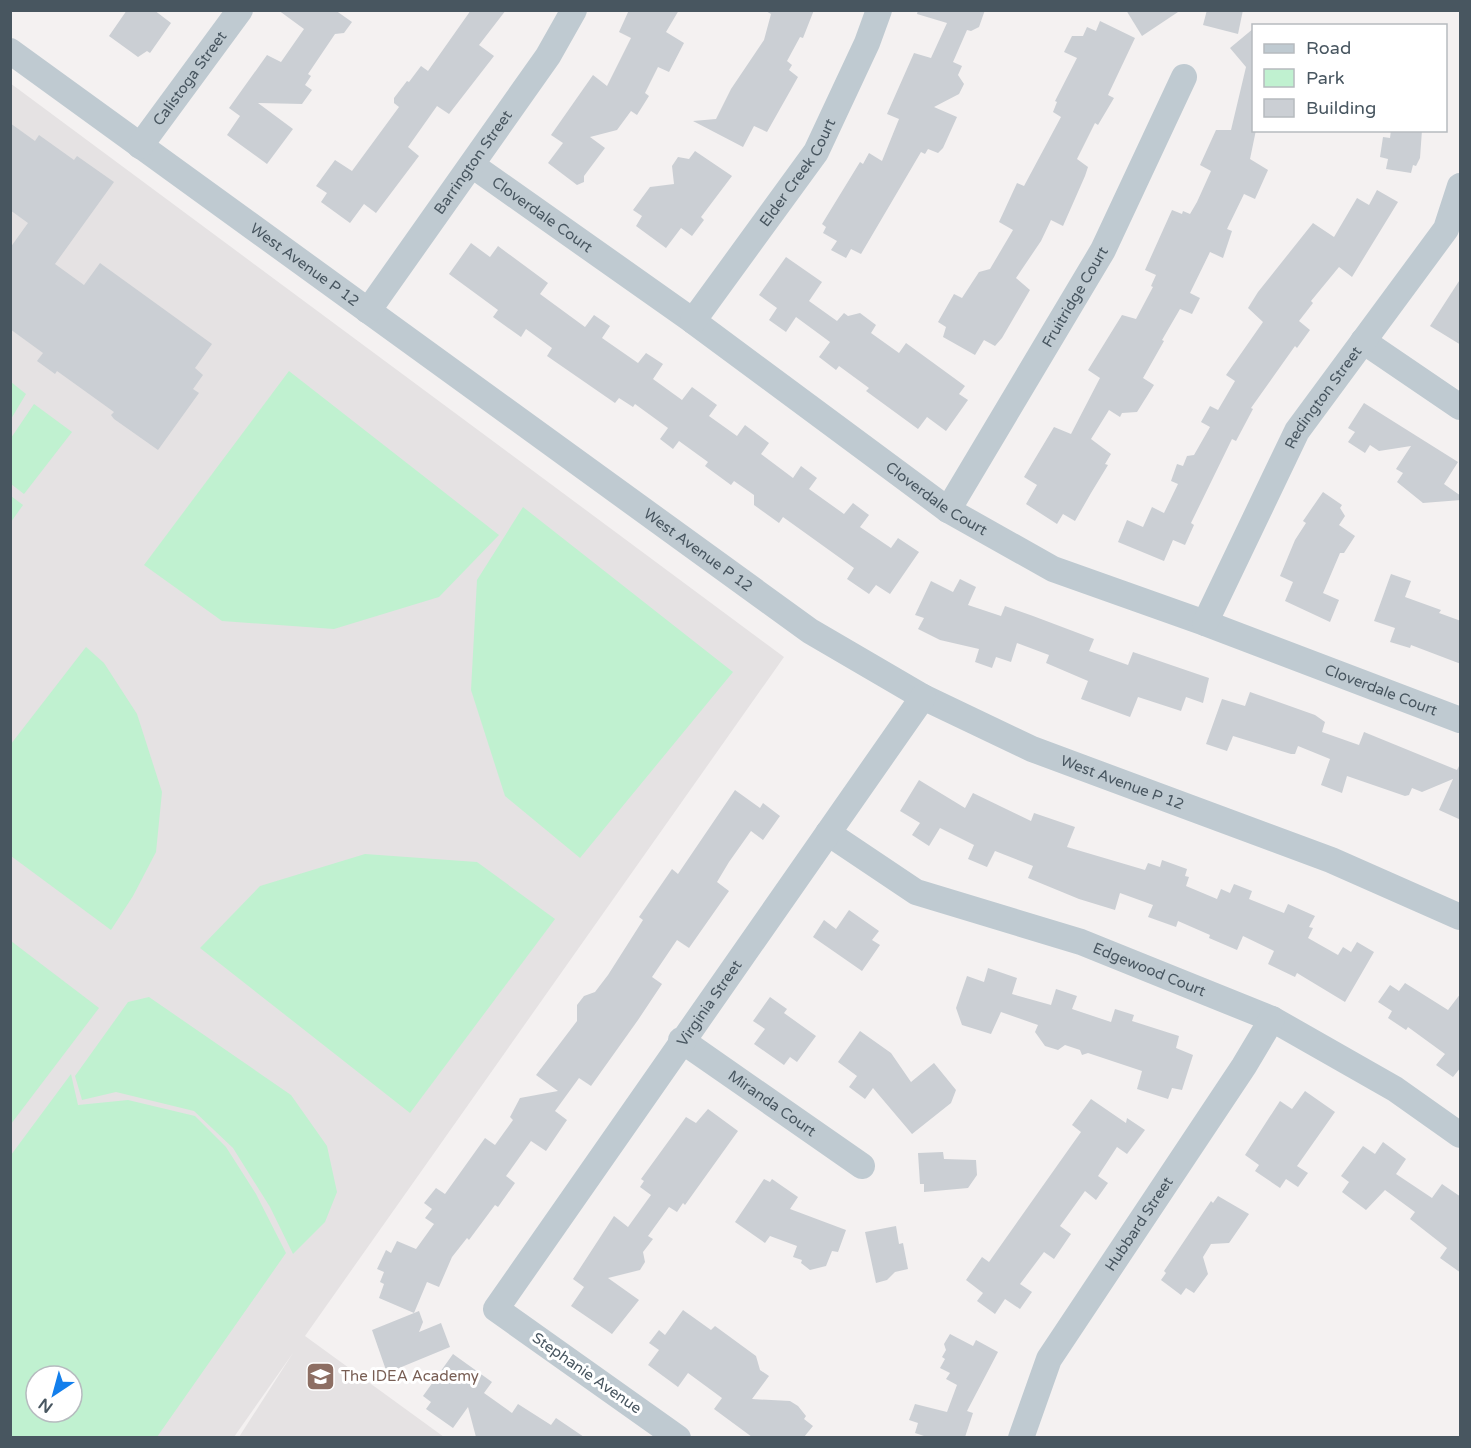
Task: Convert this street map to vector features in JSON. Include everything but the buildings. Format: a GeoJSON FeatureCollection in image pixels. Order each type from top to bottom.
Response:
{"type":"FeatureCollection","features":[{"type":"Feature","properties":{"kind":"street","name":"Calistoga Street"},"geometry":{"type":"LineString","coordinates":[[140,146],[240,10]]}},
{"type":"Feature","properties":{"kind":"street","name":"Barrington Street"},"geometry":{"type":"LineString","coordinates":[[368,311],[548,56],[574,10]]}},
{"type":"Feature","properties":{"kind":"street","name":"Elder Creek Court"},"geometry":{"type":"LineString","coordinates":[[693,321],[816,152],[867,44],[879,10]]}},
{"type":"Feature","properties":{"kind":"street","name":"West Avenue P 12"},"geometry":{"type":"LineString","coordinates":[[10,51],[810,631],[923,697],[1032,749],[1331,860],[1461,917]]}},
{"type":"Feature","properties":{"kind":"street","name":"Fruitridge Court"},"geometry":{"type":"LineString","coordinates":[[948,510],[1103,250],[1184,77]]}},
{"type":"Feature","properties":{"kind":"street","name":"Cloverdale Court"},"geometry":{"type":"LineString","coordinates":[[472,165],[693,321],[948,510],[1053,569],[1205,623],[1461,720]]}},
{"type":"Feature","properties":{"kind":"street","name":"Redington Street"},"geometry":{"type":"LineString","coordinates":[[1205,623],[1297,431],[1446,229],[1461,186]]}},
{"type":"Feature","properties":{"kind":"street"},"geometry":{"type":"LineString","coordinates":[[1363,341],[1461,407]]}},
{"type":"Feature","properties":{"kind":"street","name":"Virginia Street"},"geometry":{"type":"LineString","coordinates":[[496,1309],[681,1040],[923,697]]}},
{"type":"Feature","properties":{"kind":"street","name":"Edgewood Court"},"geometry":{"type":"LineString","coordinates":[[828,833],[916,892],[1081,942],[1272,1019],[1395,1089],[1461,1135]]}},
{"type":"Feature","properties":{"kind":"street","name":"Hubbard Street"},"geometry":{"type":"LineString","coordinates":[[1021,1437],[1049,1359],[1244,1066],[1272,1019]]}},
{"type":"Feature","properties":{"kind":"street","name":"Miranda Court"},"geometry":{"type":"LineString","coordinates":[[681,1040],[862,1166]]}},
{"type":"Feature","properties":{"kind":"street","name":"Stephanie Avenue"},"geometry":{"type":"LineString","coordinates":[[496,1309],[678,1437]]}},
{"type":"Feature","properties":{"kind":"shaded area"},"geometry":{"type":"Polygon","coordinates":[[[10,83],[784,657],[305,1336],[444,1437],[239,1437],[293,1353],[234,1437],[11,1437],[10,83]]]}},
{"type":"Feature","properties":{"kind":"green space"},"geometry":{"type":"Polygon","coordinates":[[[289,371],[499,535],[439,597],[334,629],[222,621],[144,565],[289,371]]]}},
{"type":"Feature","properties":{"kind":"green space"},"geometry":{"type":"Polygon","coordinates":[[[11,382],[26,394],[11,419],[11,382]]]}},
{"type":"Feature","properties":{"kind":"green space"},"geometry":{"type":"Polygon","coordinates":[[[34,404],[72,432],[24,494],[11,484],[11,438],[34,404]]]}},
{"type":"Feature","properties":{"kind":"green space"},"geometry":{"type":"Polygon","coordinates":[[[11,496],[23,505],[11,522],[11,496]]]}},
{"type":"Feature","properties":{"kind":"green space"},"geometry":{"type":"Polygon","coordinates":[[[523,507],[733,672],[580,858],[505,796],[471,690],[477,580],[523,507]]]}},
{"type":"Feature","properties":{"kind":"green space"},"geometry":{"type":"Polygon","coordinates":[[[86,647],[104,663],[137,714],[162,792],[156,852],[133,896],[111,930],[11,856],[11,744],[86,647]]]}},
{"type":"Feature","properties":{"kind":"green space"},"geometry":{"type":"Polygon","coordinates":[[[365,854],[477,862],[555,919],[410,1113],[200,948],[260,886],[365,854]]]}},
{"type":"Feature","properties":{"kind":"green space"},"geometry":{"type":"Polygon","coordinates":[[[11,941],[99,1008],[10,1124],[11,941]]]}},
{"type":"Feature","properties":{"kind":"green space"},"geometry":{"type":"Polygon","coordinates":[[[149,997],[291,1095],[327,1146],[337,1192],[325,1222],[293,1254],[270,1207],[233,1148],[194,1111],[116,1092],[82,1100],[75,1076],[128,1002],[149,997]]]}},
{"type":"Feature","properties":{"kind":"green space"},"geometry":{"type":"Polygon","coordinates":[[[71,1074],[78,1105],[128,1100],[195,1116],[226,1147],[256,1194],[286,1253],[157,1437],[11,1437],[11,1155],[71,1074]]]}},
{"type":"Feature","properties":{"kind":"place","name":"The IDEA Academy"},"geometry":{"type":"Point","coordinates":[320,1376]}}]}
